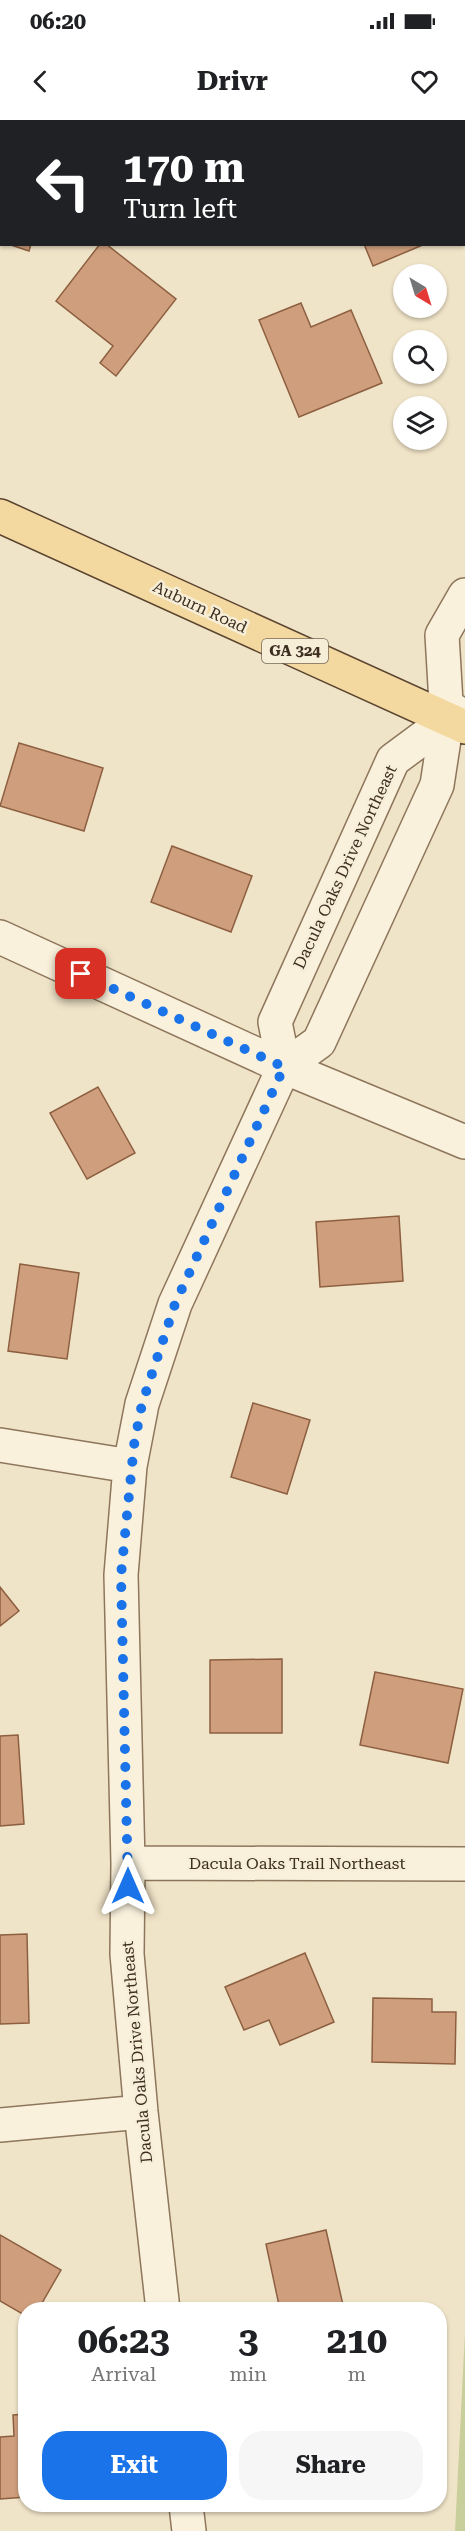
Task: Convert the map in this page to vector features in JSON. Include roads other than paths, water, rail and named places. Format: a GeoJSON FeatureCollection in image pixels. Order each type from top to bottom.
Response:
{"type":"FeatureCollection","features":[{"type":"Feature","properties":{"kind":"main road","name":"Auburn Road"},"geometry":{"type":"LineString","coordinates":[[0,516],[459,715]]}},
{"type":"Feature","properties":{"kind":"street"},"geometry":{"type":"LineString","coordinates":[[459,715],[442,634],[465,595]]}},
{"type":"Feature","properties":{"kind":"street","name":"Dacula Oaks Drive Northeast"},"geometry":{"type":"LineString","coordinates":[[284,1067],[275,1022],[393,760],[459,715]]}},
{"type":"Feature","properties":{"kind":"street","name":"Dacula Oaks Drive Northeast"},"geometry":{"type":"LineString","coordinates":[[162,2302],[141,2112],[127,1954],[128,1863],[121,1575],[130,1466],[142,1404],[175,1304],[284,1067],[319,1042],[336,1008],[437,785],[459,715]]}},
{"type":"Feature","properties":{"kind":"street"},"geometry":{"type":"LineString","coordinates":[[0,937],[284,1067],[465,1142]]}},
{"type":"Feature","properties":{"kind":"street"},"geometry":{"type":"LineString","coordinates":[[0,1445],[130,1466]]}},
{"type":"Feature","properties":{"kind":"street","name":"Dacula Oaks Trail Northeast"},"geometry":{"type":"LineString","coordinates":[[128,1863],[465,1864]]}},
{"type":"Feature","properties":{"kind":"street"},"geometry":{"type":"LineString","coordinates":[[0,2125],[141,2112]]}},
{"type":"Feature","properties":{"kind":"street"},"geometry":{"type":"LineString","coordinates":[[187,2512],[189,2531]]}}]}
